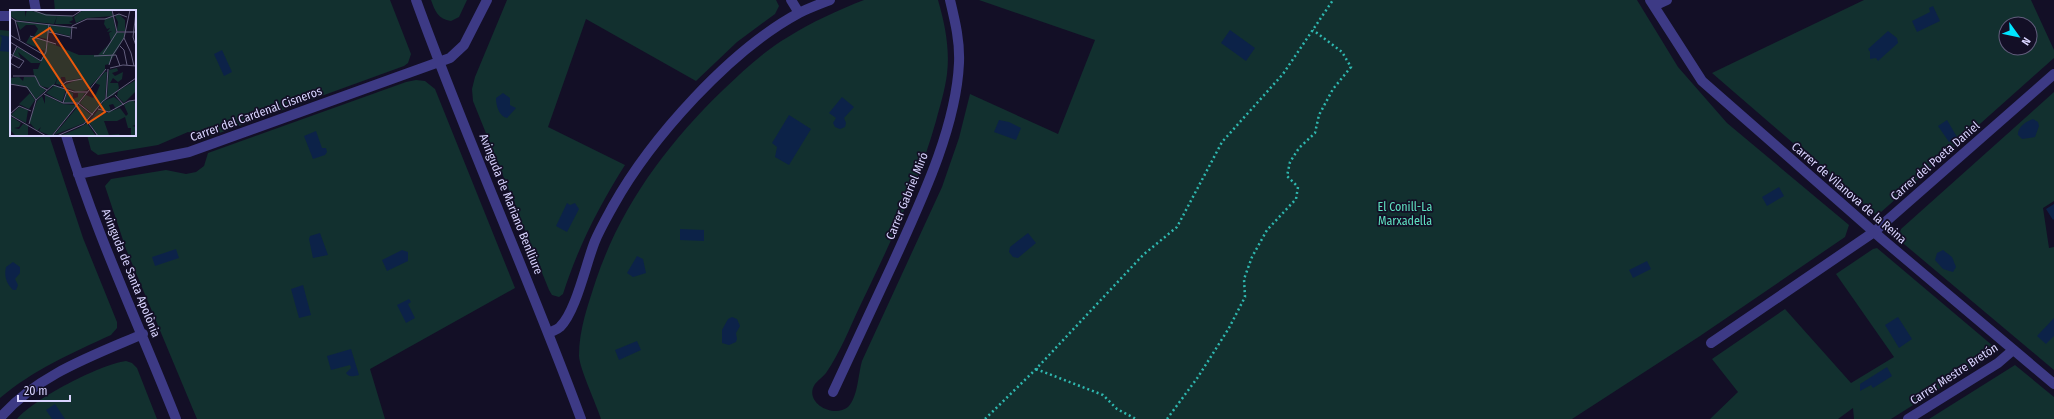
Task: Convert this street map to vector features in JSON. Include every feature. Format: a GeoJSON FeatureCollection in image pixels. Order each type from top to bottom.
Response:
{"type":"FeatureCollection","features":[{"type":"Feature","properties":{"kind":"street"},"geometry":{"type":"LineString","coordinates":[[34,0],[36,10]]}},
{"type":"Feature","properties":{"kind":"street","name":"Avinguda de Mariano Benlliure"},"geometry":{"type":"LineString","coordinates":[[416,0],[438,61],[549,333],[581,419]]}},
{"type":"Feature","properties":{"kind":"street","name":"Carrer del Cardenal Cisneros"},"geometry":{"type":"LineString","coordinates":[[78,174],[189,152],[438,61],[450,58],[464,45],[486,0]]}},
{"type":"Feature","properties":{"kind":"street"},"geometry":{"type":"LineString","coordinates":[[791,0],[799,13]]}},
{"type":"Feature","properties":{"kind":"street"},"geometry":{"type":"LineString","coordinates":[[549,333],[560,327],[571,311],[596,239],[614,204],[659,139],[686,108],[716,78],[758,41],[799,13],[830,0]]}},
{"type":"Feature","properties":{"kind":"street","name":"Carrer Gabriel Miró"},"geometry":{"type":"LineString","coordinates":[[833,392],[917,211],[940,150],[954,100],[959,63],[958,32],[950,0]]}},
{"type":"Feature","properties":{"kind":"street"},"geometry":{"type":"LineString","coordinates":[[1652,3],[1667,0]]}},
{"type":"Feature","properties":{"kind":"street","name":"Carrer de Vilanova de la Reina"},"geometry":{"type":"LineString","coordinates":[[1652,3],[1702,81],[1874,232],[2054,384]]}},
{"type":"Feature","properties":{"kind":"street","name":"Carrer del Poeta Daniel"},"geometry":{"type":"LineString","coordinates":[[1711,343],[1874,232],[2054,74]]}},
{"type":"Feature","properties":{"kind":"street","name":"Avinguda de Santa Apolònia"},"geometry":{"type":"LineString","coordinates":[[66,136],[78,174],[108,253],[143,334],[176,419]]}},
{"type":"Feature","properties":{"kind":"street"},"geometry":{"type":"LineString","coordinates":[[0,418],[11,405],[44,380],[69,366],[143,334]]}},
{"type":"Feature","properties":{"kind":"street","name":"Carrer Mestre Bretón"},"geometry":{"type":"LineString","coordinates":[[1908,419],[1998,363],[2013,350]]}},
{"type":"Feature","properties":{"kind":"path"},"geometry":{"type":"LineString","coordinates":[[985,419],[1036,369],[1143,256],[1177,227],[1222,142],[1283,74],[1333,0]]}},
{"type":"Feature","properties":{"kind":"path"},"geometry":{"type":"LineString","coordinates":[[1167,419],[1198,377],[1245,297],[1244,279],[1252,256],[1267,230],[1296,199],[1298,187],[1287,176],[1290,162],[1299,148],[1315,133],[1320,115],[1333,89],[1350,67],[1342,52],[1313,30]]}},
{"type":"Feature","properties":{"kind":"path"},"geometry":{"type":"LineString","coordinates":[[1036,369],[1103,395],[1117,409],[1136,419]]}},
{"type":"Feature","properties":{"kind":"green space"},"geometry":{"type":"Polygon","coordinates":[[[54,0],[390,0],[411,54],[408,63],[404,66],[203,139],[199,135],[188,132],[158,145],[98,155],[91,150],[87,136],[136,136],[136,10],[55,10],[54,0]]]}},
{"type":"Feature","properties":{"kind":"green space"},"geometry":{"type":"Polygon","coordinates":[[[431,0],[467,0],[459,17],[451,21],[438,14],[431,0]]]}},
{"type":"Feature","properties":{"kind":"green space"},"geometry":{"type":"Polygon","coordinates":[[[507,0],[776,0],[779,6],[775,14],[737,42],[696,81],[586,19],[548,127],[625,165],[606,196],[582,243],[563,294],[559,297],[552,295],[549,290],[473,101],[472,89],[475,77],[507,0]]]}},
{"type":"Feature","properties":{"kind":"green space","name":"El Conill-La Marxadella"},"geometry":{"type":"Polygon","coordinates":[[[864,0],[938,0],[946,37],[948,65],[945,86],[936,121],[912,192],[882,261],[840,349],[826,373],[815,384],[812,391],[816,402],[821,407],[828,410],[842,410],[848,407],[854,398],[862,361],[942,187],[959,138],[970,94],[1058,134],[1095,40],[979,0],[1637,0],[1678,67],[1727,123],[1849,225],[1845,237],[1700,336],[1572,419],[601,419],[580,362],[579,346],[584,317],[596,280],[606,253],[632,202],[665,154],[683,132],[723,90],[754,62],[779,43],[806,26],[864,0]]]}},
{"type":"Feature","properties":{"kind":"green space"},"geometry":{"type":"Polygon","coordinates":[[[1864,0],[2031,0],[2054,50],[2054,58],[1880,213],[1875,214],[1712,73],[1864,0]]]}},
{"type":"Feature","properties":{"kind":"green space"},"geometry":{"type":"Polygon","coordinates":[[[0,30],[10,31],[10,136],[49,136],[83,238],[117,322],[117,328],[111,335],[67,355],[39,371],[0,398],[0,30]]]}},
{"type":"Feature","properties":{"kind":"green space"},"geometry":{"type":"Polygon","coordinates":[[[416,80],[425,81],[435,89],[515,288],[370,369],[385,419],[197,419],[126,249],[105,186],[111,179],[166,170],[186,174],[196,172],[204,166],[208,153],[406,82],[416,80]]]}},
{"type":"Feature","properties":{"kind":"green space"},"geometry":{"type":"Polygon","coordinates":[[[2054,92],[2054,201],[2043,208],[2049,248],[2054,247],[2054,370],[1898,239],[1901,229],[2054,92]]]}},
{"type":"Feature","properties":{"kind":"green space"},"geometry":{"type":"Polygon","coordinates":[[[1877,248],[1999,351],[1891,419],[1854,419],[1853,408],[1838,419],[1710,419],[1738,392],[1712,359],[1785,309],[1851,383],[1894,357],[1836,274],[1873,249],[1877,248]]]}},
{"type":"Feature","properties":{"kind":"green space"},"geometry":{"type":"Polygon","coordinates":[[[126,361],[132,363],[137,368],[157,419],[17,419],[52,392],[100,369],[126,361]]]}},
{"type":"Feature","properties":{"kind":"green space"},"geometry":{"type":"Polygon","coordinates":[[[2015,365],[2054,397],[2054,419],[1929,419],[2015,365]]]}},
{"type":"Feature","properties":{"kind":"water"},"geometry":{"type":"Polygon","coordinates":[[[1933,6],[1940,21],[1917,32],[1912,21],[1930,12],[1929,8],[1933,6]]]}},
{"type":"Feature","properties":{"kind":"water"},"geometry":{"type":"Polygon","coordinates":[[[1230,30],[1255,48],[1246,61],[1221,43],[1230,30]]]}},
{"type":"Feature","properties":{"kind":"water"},"geometry":{"type":"Polygon","coordinates":[[[1888,31],[1897,38],[1898,43],[1878,61],[1876,58],[1870,59],[1870,52],[1868,49],[1888,31]]]}},
{"type":"Feature","properties":{"kind":"water"},"geometry":{"type":"Polygon","coordinates":[[[0,35],[10,37],[10,52],[0,51],[2,38],[0,35]]]}},
{"type":"Feature","properties":{"kind":"water"},"geometry":{"type":"Polygon","coordinates":[[[222,50],[232,72],[224,76],[214,54],[222,50]]]}},
{"type":"Feature","properties":{"kind":"water"},"geometry":{"type":"Polygon","coordinates":[[[503,93],[510,98],[510,105],[516,108],[507,118],[504,117],[498,110],[496,98],[503,93]]]}},
{"type":"Feature","properties":{"kind":"water"},"geometry":{"type":"Polygon","coordinates":[[[842,97],[854,107],[844,118],[846,123],[845,127],[840,129],[835,127],[833,123],[836,118],[829,113],[842,97]]]}},
{"type":"Feature","properties":{"kind":"water"},"geometry":{"type":"Polygon","coordinates":[[[789,115],[811,129],[789,165],[775,157],[777,147],[772,143],[789,115]]]}},
{"type":"Feature","properties":{"kind":"water"},"geometry":{"type":"Polygon","coordinates":[[[2033,119],[2038,122],[2039,126],[2035,137],[2022,139],[2018,135],[2020,127],[2033,119]]]}},
{"type":"Feature","properties":{"kind":"water"},"geometry":{"type":"Polygon","coordinates":[[[999,120],[1009,122],[1021,128],[1016,140],[994,132],[999,120]]]}},
{"type":"Feature","properties":{"kind":"water"},"geometry":{"type":"Polygon","coordinates":[[[1947,120],[1957,137],[1949,142],[1938,126],[1947,120]]]}},
{"type":"Feature","properties":{"kind":"water"},"geometry":{"type":"Polygon","coordinates":[[[316,131],[322,148],[326,148],[327,152],[325,155],[313,159],[304,136],[316,131]]]}},
{"type":"Feature","properties":{"kind":"water"},"geometry":{"type":"Polygon","coordinates":[[[1779,187],[1784,196],[1767,206],[1762,197],[1779,187]]]}},
{"type":"Feature","properties":{"kind":"water"},"geometry":{"type":"Polygon","coordinates":[[[567,203],[570,205],[575,203],[579,209],[567,232],[556,226],[567,203]]]}},
{"type":"Feature","properties":{"kind":"water"},"geometry":{"type":"Polygon","coordinates":[[[2054,204],[2054,219],[2053,220],[2046,209],[2054,204]]]}},
{"type":"Feature","properties":{"kind":"water"},"geometry":{"type":"Polygon","coordinates":[[[680,229],[704,230],[704,241],[680,240],[680,229]]]}},
{"type":"Feature","properties":{"kind":"water"},"geometry":{"type":"Polygon","coordinates":[[[320,233],[328,255],[313,258],[309,239],[310,236],[320,233]]]}},
{"type":"Feature","properties":{"kind":"water"},"geometry":{"type":"Polygon","coordinates":[[[1028,233],[1036,243],[1018,258],[1013,257],[1009,252],[1010,247],[1028,233]]]}},
{"type":"Feature","properties":{"kind":"water"},"geometry":{"type":"Polygon","coordinates":[[[176,249],[179,258],[155,266],[152,257],[176,249]]]}},
{"type":"Feature","properties":{"kind":"water"},"geometry":{"type":"Polygon","coordinates":[[[402,250],[408,252],[408,261],[387,271],[382,260],[402,250]]]}},
{"type":"Feature","properties":{"kind":"water"},"geometry":{"type":"Polygon","coordinates":[[[1943,250],[1952,257],[1956,267],[1953,272],[1943,269],[1935,260],[1937,253],[1943,250]]]}},
{"type":"Feature","properties":{"kind":"water"},"geometry":{"type":"Polygon","coordinates":[[[637,256],[643,259],[646,273],[633,277],[627,273],[637,256]]]}},
{"type":"Feature","properties":{"kind":"water"},"geometry":{"type":"Polygon","coordinates":[[[1647,261],[1651,269],[1633,278],[1629,270],[1647,261]]]}},
{"type":"Feature","properties":{"kind":"water"},"geometry":{"type":"Polygon","coordinates":[[[13,262],[20,267],[20,273],[15,279],[18,285],[16,290],[13,290],[7,282],[5,276],[6,267],[13,262]]]}},
{"type":"Feature","properties":{"kind":"water"},"geometry":{"type":"Polygon","coordinates":[[[303,285],[311,315],[299,318],[291,289],[303,285]]]}},
{"type":"Feature","properties":{"kind":"water"},"geometry":{"type":"Polygon","coordinates":[[[409,299],[411,302],[408,304],[415,318],[406,323],[397,305],[409,299]]]}},
{"type":"Feature","properties":{"kind":"water"},"geometry":{"type":"Polygon","coordinates":[[[732,317],[737,319],[740,326],[736,333],[736,342],[729,345],[722,343],[722,330],[728,319],[732,317]]]}},
{"type":"Feature","properties":{"kind":"water"},"geometry":{"type":"Polygon","coordinates":[[[1898,317],[1912,339],[1899,348],[1885,325],[1898,317]]]}},
{"type":"Feature","properties":{"kind":"water"},"geometry":{"type":"Polygon","coordinates":[[[2054,318],[2054,336],[2046,344],[2037,336],[2054,318]]]}},
{"type":"Feature","properties":{"kind":"water"},"geometry":{"type":"Polygon","coordinates":[[[637,341],[641,350],[619,360],[615,350],[637,341]]]}},
{"type":"Feature","properties":{"kind":"water"},"geometry":{"type":"Polygon","coordinates":[[[351,349],[359,375],[347,375],[346,373],[351,368],[350,365],[331,370],[327,356],[351,349]]]}},
{"type":"Feature","properties":{"kind":"water"},"geometry":{"type":"Polygon","coordinates":[[[1887,367],[1892,376],[1873,388],[1871,385],[1860,391],[1860,384],[1887,367]]]}},
{"type":"Feature","properties":{"kind":"water"},"geometry":{"type":"Polygon","coordinates":[[[55,404],[65,419],[52,419],[46,410],[55,404]]]}}]}
